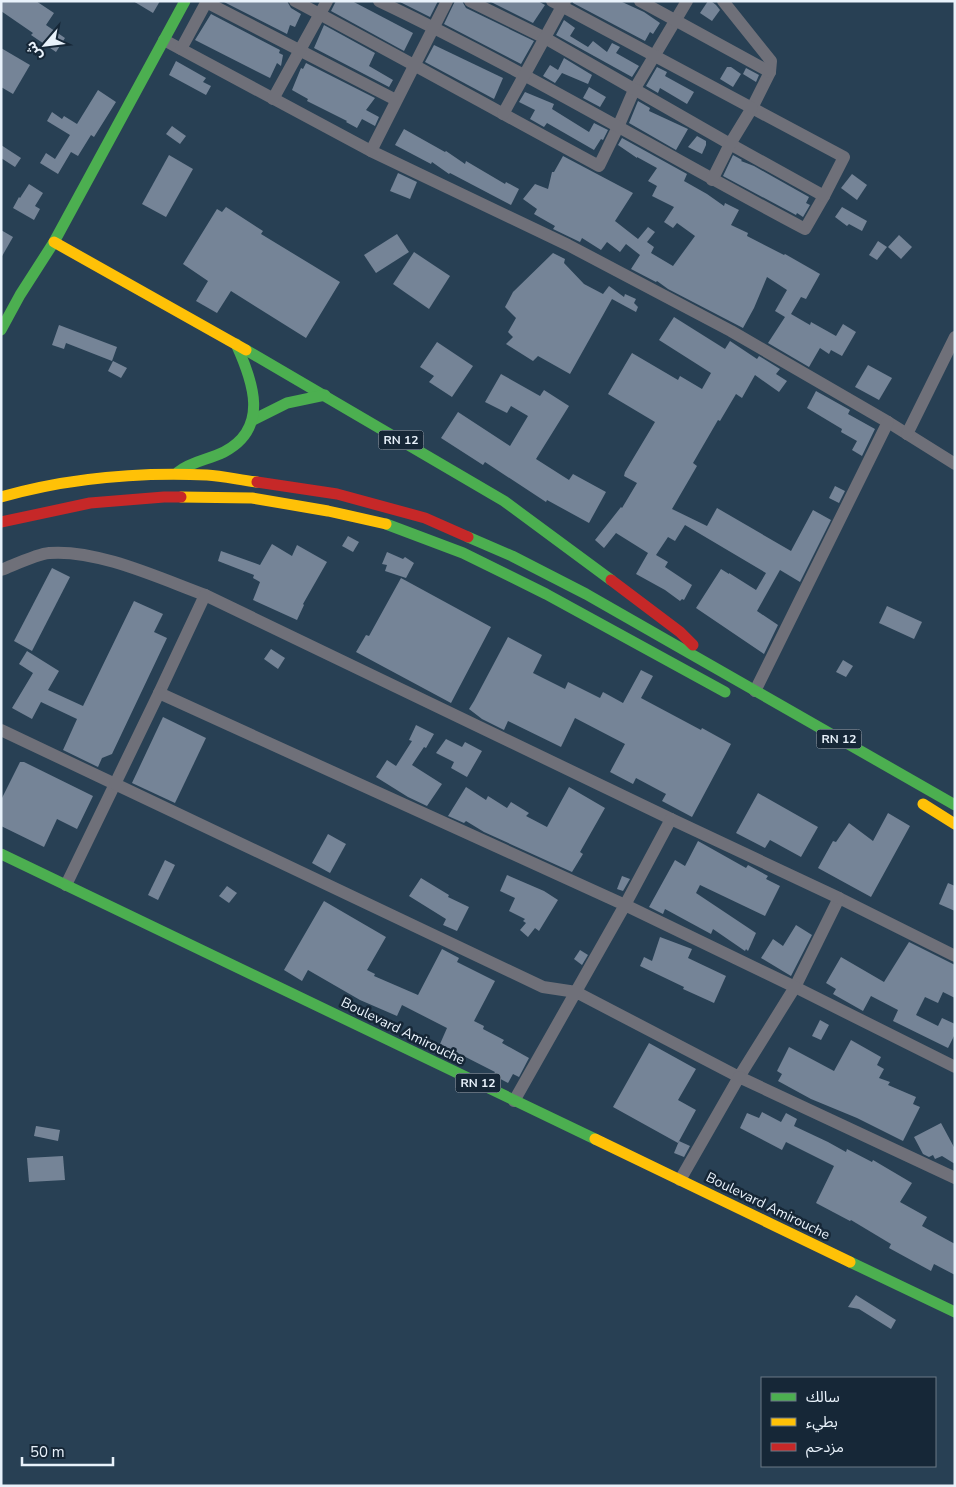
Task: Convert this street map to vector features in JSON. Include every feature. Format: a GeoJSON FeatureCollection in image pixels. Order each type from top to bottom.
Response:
{"type":"FeatureCollection","features":[{"type":"Feature","properties":{"kind":"main road"},"geometry":{"type":"LineString","coordinates":[[1,330],[20,295],[54,242],[185,1]]}},
{"type":"Feature","properties":{"kind":"main road","name":"RN 12"},"geometry":{"type":"LineString","coordinates":[[54,242],[325,395],[504,501],[578,554],[680,632],[723,673],[955,805]]}},
{"type":"Feature","properties":{"kind":"main road"},"geometry":{"type":"LineString","coordinates":[[236,344],[248,373],[252,396],[253,420]]}},
{"type":"Feature","properties":{"kind":"main road"},"geometry":{"type":"LineString","coordinates":[[176,474],[189,463],[229,450],[241,439],[253,420],[288,403],[325,395]]}},
{"type":"Feature","properties":{"kind":"main road"},"geometry":{"type":"LineString","coordinates":[[1,497],[33,488],[82,480],[140,474],[209,475],[337,494],[425,518],[512,556],[586,594],[723,673]]}},
{"type":"Feature","properties":{"kind":"main road"},"geometry":{"type":"LineString","coordinates":[[1,522],[90,502],[164,497],[252,498],[328,511],[390,525],[463,554],[546,594],[739,699]]}},
{"type":"Feature","properties":{"kind":"main road"},"geometry":{"type":"LineString","coordinates":[[910,796],[955,824]]}},
{"type":"Feature","properties":{"kind":"main road","name":"Boulevard Amirouche"},"geometry":{"type":"LineString","coordinates":[[1,854],[955,1312]]}},
{"type":"Feature","properties":{"kind":"street"},"geometry":{"type":"LineString","coordinates":[[295,1],[599,166],[634,90],[687,1]]}},
{"type":"Feature","properties":{"kind":"street"},"geometry":{"type":"LineString","coordinates":[[273,98],[327,1]]}},
{"type":"Feature","properties":{"kind":"street"},"geometry":{"type":"LineString","coordinates":[[378,1],[433,27],[524,76],[712,180],[805,229],[844,157],[655,57],[560,3],[545,38],[524,76],[503,114]]}},
{"type":"Feature","properties":{"kind":"street"},"geometry":{"type":"LineString","coordinates":[[370,150],[447,1]]}},
{"type":"Feature","properties":{"kind":"street"},"geometry":{"type":"LineString","coordinates":[[470,1],[545,38],[824,196]]}},
{"type":"Feature","properties":{"kind":"street"},"geometry":{"type":"LineString","coordinates":[[640,1],[770,72]]}},
{"type":"Feature","properties":{"kind":"street"},"geometry":{"type":"LineString","coordinates":[[712,180],[770,72],[771,61],[722,1]]}},
{"type":"Feature","properties":{"kind":"street"},"geometry":{"type":"LineString","coordinates":[[181,49],[206,2],[396,100]]}},
{"type":"Feature","properties":{"kind":"street"},"geometry":{"type":"LineString","coordinates":[[164,40],[370,150],[568,245],[731,331],[888,422],[955,464]]}},
{"type":"Feature","properties":{"kind":"street"},"geometry":{"type":"LineString","coordinates":[[907,434],[955,337]]}},
{"type":"Feature","properties":{"kind":"street"},"geometry":{"type":"LineString","coordinates":[[755,691],[888,422]]}},
{"type":"Feature","properties":{"kind":"street"},"geometry":{"type":"LineString","coordinates":[[1,570],[47,553],[75,554],[117,563],[205,595],[839,898],[955,956]]}},
{"type":"Feature","properties":{"kind":"street"},"geometry":{"type":"LineString","coordinates":[[66,885],[205,595]]}},
{"type":"Feature","properties":{"kind":"street"},"geometry":{"type":"LineString","coordinates":[[159,693],[625,905],[955,1066]]}},
{"type":"Feature","properties":{"kind":"street"},"geometry":{"type":"LineString","coordinates":[[1,730],[543,987],[576,992],[739,1077],[955,1178]]}},
{"type":"Feature","properties":{"kind":"street"},"geometry":{"type":"LineString","coordinates":[[514,1101],[625,905],[671,819]]}},
{"type":"Feature","properties":{"kind":"street"},"geometry":{"type":"LineString","coordinates":[[680,1180],[739,1077],[795,987],[839,898]]}},
{"type":"Feature","properties":{"kind":"building"},"geometry":{"type":"Polygon","coordinates":[[[1,1],[36,1],[54,13],[46,25],[65,38],[56,52],[1,11],[1,1]]]}},
{"type":"Feature","properties":{"kind":"building"},"geometry":{"type":"Polygon","coordinates":[[[133,1],[160,1],[153,13],[133,1]]]}},
{"type":"Feature","properties":{"kind":"building"},"geometry":{"type":"Polygon","coordinates":[[[222,1],[287,1],[291,8],[301,14],[295,27],[290,25],[287,34],[222,1]]]}},
{"type":"Feature","properties":{"kind":"building"},"geometry":{"type":"Polygon","coordinates":[[[336,1],[352,1],[413,33],[404,51],[331,11],[336,1]]]}},
{"type":"Feature","properties":{"kind":"building"},"geometry":{"type":"Polygon","coordinates":[[[398,1],[438,1],[430,17],[398,1]]]}},
{"type":"Feature","properties":{"kind":"building"},"geometry":{"type":"Polygon","coordinates":[[[455,1],[462,1],[466,8],[534,41],[521,64],[444,24],[455,1]]]}},
{"type":"Feature","properties":{"kind":"building"},"geometry":{"type":"Polygon","coordinates":[[[489,1],[538,1],[545,5],[533,23],[489,1]]]}},
{"type":"Feature","properties":{"kind":"building"},"geometry":{"type":"Polygon","coordinates":[[[573,1],[620,1],[644,12],[660,23],[653,34],[650,32],[645,41],[573,3],[573,1]]]}},
{"type":"Feature","properties":{"kind":"building"},"geometry":{"type":"Polygon","coordinates":[[[708,1],[711,1],[720,10],[712,21],[700,13],[708,1]]]}},
{"type":"Feature","properties":{"kind":"building"},"geometry":{"type":"Polygon","coordinates":[[[211,14],[280,50],[279,53],[283,55],[281,66],[277,63],[270,78],[195,40],[211,14]]]}},
{"type":"Feature","properties":{"kind":"building"},"geometry":{"type":"Polygon","coordinates":[[[564,20],[575,28],[570,36],[588,47],[593,41],[607,52],[612,43],[620,47],[616,53],[639,66],[632,77],[556,35],[564,20]]]}},
{"type":"Feature","properties":{"kind":"building"},"geometry":{"type":"Polygon","coordinates":[[[324,25],[375,53],[369,66],[393,80],[389,87],[314,48],[324,25]]]}},
{"type":"Feature","properties":{"kind":"building"},"geometry":{"type":"Polygon","coordinates":[[[434,45],[503,78],[494,99],[425,62],[434,45]]]}},
{"type":"Feature","properties":{"kind":"building"},"geometry":{"type":"Polygon","coordinates":[[[1,48],[30,65],[13,94],[1,87],[1,48]]]}},
{"type":"Feature","properties":{"kind":"building"},"geometry":{"type":"Polygon","coordinates":[[[564,58],[592,75],[588,84],[562,73],[555,83],[543,76],[550,65],[558,70],[564,58]]]}},
{"type":"Feature","properties":{"kind":"building"},"geometry":{"type":"Polygon","coordinates":[[[176,61],[206,78],[203,82],[211,86],[206,95],[169,75],[176,61]]]}},
{"type":"Feature","properties":{"kind":"building"},"geometry":{"type":"Polygon","coordinates":[[[306,63],[375,98],[366,110],[379,117],[375,126],[362,119],[357,128],[307,101],[308,99],[292,90],[301,68],[303,69],[306,63]]]}},
{"type":"Feature","properties":{"kind":"building"},"geometry":{"type":"Polygon","coordinates":[[[657,67],[667,72],[665,76],[694,92],[687,104],[660,88],[658,93],[646,86],[657,67]]]}},
{"type":"Feature","properties":{"kind":"building"},"geometry":{"type":"Polygon","coordinates":[[[727,67],[731,67],[741,74],[733,87],[720,79],[727,67]]]}},
{"type":"Feature","properties":{"kind":"building"},"geometry":{"type":"Polygon","coordinates":[[[746,68],[759,75],[756,82],[743,74],[746,68]]]}},
{"type":"Feature","properties":{"kind":"building"},"geometry":{"type":"Polygon","coordinates":[[[589,87],[606,97],[600,107],[583,98],[589,87]]]}},
{"type":"Feature","properties":{"kind":"building"},"geometry":{"type":"Polygon","coordinates":[[[98,90],[116,102],[94,137],[91,135],[78,156],[71,152],[58,174],[40,163],[46,153],[55,159],[70,135],[47,121],[52,112],[62,119],[64,116],[77,124],[98,90]]]}},
{"type":"Feature","properties":{"kind":"building"},"geometry":{"type":"Polygon","coordinates":[[[525,92],[554,104],[552,109],[589,132],[594,123],[608,130],[603,140],[601,139],[594,150],[547,123],[544,127],[530,119],[535,110],[519,102],[525,92]]]}},
{"type":"Feature","properties":{"kind":"building"},"geometry":{"type":"Polygon","coordinates":[[[638,101],[650,108],[649,111],[688,129],[676,150],[629,123],[638,101]]]}},
{"type":"Feature","properties":{"kind":"building"},"geometry":{"type":"Polygon","coordinates":[[[172,126],[186,136],[180,144],[166,134],[172,126]]]}},
{"type":"Feature","properties":{"kind":"building"},"geometry":{"type":"Polygon","coordinates":[[[404,129],[446,151],[465,164],[466,161],[505,184],[506,182],[519,189],[511,205],[449,174],[432,162],[431,164],[395,145],[404,129]]]}},
{"type":"Feature","properties":{"kind":"building"},"geometry":{"type":"Polygon","coordinates":[[[697,136],[706,141],[702,154],[688,147],[697,136]]]}},
{"type":"Feature","properties":{"kind":"building"},"geometry":{"type":"Polygon","coordinates":[[[622,138],[687,174],[684,181],[724,206],[725,203],[739,210],[731,225],[748,233],[747,236],[785,254],[820,274],[806,299],[801,297],[791,314],[810,325],[811,322],[836,336],[843,324],[856,332],[842,356],[831,350],[829,354],[820,348],[809,367],[768,343],[785,317],[775,311],[787,290],[767,277],[743,328],[668,289],[657,281],[631,269],[640,255],[626,244],[620,252],[607,242],[601,250],[582,238],[580,242],[553,229],[555,226],[534,214],[537,209],[523,199],[535,184],[548,189],[552,172],[554,172],[563,156],[633,193],[615,221],[638,239],[648,227],[655,232],[647,242],[654,247],[651,253],[673,266],[695,236],[677,223],[673,228],[664,222],[674,207],[652,196],[657,186],[648,181],[657,168],[637,158],[618,145],[622,138]]]}},
{"type":"Feature","properties":{"kind":"building"},"geometry":{"type":"Polygon","coordinates":[[[1,145],[21,158],[15,167],[1,158],[1,145]]]}},
{"type":"Feature","properties":{"kind":"building"},"geometry":{"type":"Polygon","coordinates":[[[169,155],[193,169],[166,217],[142,204],[169,155]]]}},
{"type":"Feature","properties":{"kind":"building"},"geometry":{"type":"Polygon","coordinates":[[[733,155],[809,197],[806,203],[810,205],[803,217],[723,176],[733,155]]]}},
{"type":"Feature","properties":{"kind":"building"},"geometry":{"type":"Polygon","coordinates":[[[398,173],[417,182],[410,199],[390,191],[398,173]]]}},
{"type":"Feature","properties":{"kind":"building"},"geometry":{"type":"Polygon","coordinates":[[[852,174],[867,185],[857,200],[841,188],[852,174]]]}},
{"type":"Feature","properties":{"kind":"building"},"geometry":{"type":"Polygon","coordinates":[[[29,184],[43,193],[35,206],[40,209],[34,220],[13,208],[29,184]]]}},
{"type":"Feature","properties":{"kind":"building"},"geometry":{"type":"Polygon","coordinates":[[[226,207],[263,231],[261,234],[340,282],[306,338],[231,291],[217,313],[196,301],[208,281],[183,264],[217,209],[222,212],[226,207]]]}},
{"type":"Feature","properties":{"kind":"building"},"geometry":{"type":"Polygon","coordinates":[[[842,207],[867,221],[862,231],[849,224],[847,226],[835,217],[842,207]]]}},
{"type":"Feature","properties":{"kind":"building"},"geometry":{"type":"Polygon","coordinates":[[[1,230],[13,237],[1,258],[1,230]]]}},
{"type":"Feature","properties":{"kind":"building"},"geometry":{"type":"Polygon","coordinates":[[[397,234],[409,252],[376,273],[364,255],[397,234]]]}},
{"type":"Feature","properties":{"kind":"building"},"geometry":{"type":"Polygon","coordinates":[[[899,235],[912,247],[901,259],[888,247],[899,235]]]}},
{"type":"Feature","properties":{"kind":"building"},"geometry":{"type":"Polygon","coordinates":[[[878,241],[887,247],[877,260],[869,255],[878,241]]]}},
{"type":"Feature","properties":{"kind":"building"},"geometry":{"type":"Polygon","coordinates":[[[414,252],[450,276],[429,309],[393,284],[414,252]]]}},
{"type":"Feature","properties":{"kind":"building"},"geometry":{"type":"Polygon","coordinates":[[[553,253],[565,259],[564,263],[584,284],[603,294],[609,286],[624,297],[625,294],[636,299],[634,303],[638,307],[636,312],[612,299],[570,374],[538,356],[533,361],[506,344],[513,337],[508,332],[516,318],[505,307],[513,292],[553,253]]]}},
{"type":"Feature","properties":{"kind":"building"},"geometry":{"type":"Polygon","coordinates":[[[674,317],[725,349],[730,341],[757,359],[759,356],[780,369],[776,374],[787,381],[779,392],[755,375],[742,398],[736,394],[720,421],[718,420],[693,463],[697,466],[672,509],[707,526],[717,508],[791,551],[813,510],[831,520],[800,582],[780,570],[757,611],[778,625],[764,654],[696,608],[721,569],[756,590],[766,573],[685,525],[675,541],[668,537],[656,555],[668,562],[665,567],[692,585],[684,600],[680,601],[665,590],[636,574],[648,553],[616,533],[604,548],[595,540],[622,508],[637,483],[624,476],[625,472],[655,422],[608,394],[632,353],[678,380],[680,376],[702,389],[711,373],[659,340],[674,317]]]}},
{"type":"Feature","properties":{"kind":"building"},"geometry":{"type":"Polygon","coordinates":[[[59,325],[117,347],[112,361],[66,343],[64,349],[52,345],[59,325]]]}},
{"type":"Feature","properties":{"kind":"building"},"geometry":{"type":"Polygon","coordinates":[[[437,342],[473,366],[452,397],[429,382],[434,376],[420,367],[437,342]]]}},
{"type":"Feature","properties":{"kind":"building"},"geometry":{"type":"Polygon","coordinates":[[[113,361],[127,368],[121,378],[108,371],[113,361]]]}},
{"type":"Feature","properties":{"kind":"building"},"geometry":{"type":"Polygon","coordinates":[[[868,365],[892,378],[879,400],[855,387],[868,365]]]}},
{"type":"Feature","properties":{"kind":"building"},"geometry":{"type":"Polygon","coordinates":[[[501,374],[540,396],[544,390],[569,406],[536,459],[569,480],[573,474],[606,492],[589,523],[547,500],[546,502],[485,462],[483,465],[441,438],[458,412],[510,446],[528,416],[511,406],[507,413],[485,402],[501,374]]]}},
{"type":"Feature","properties":{"kind":"building"},"geometry":{"type":"Polygon","coordinates":[[[816,391],[850,410],[848,414],[875,429],[862,456],[852,450],[857,441],[841,432],[842,429],[807,408],[816,391]]]}},
{"type":"Feature","properties":{"kind":"building"},"geometry":{"type":"Polygon","coordinates":[[[835,486],[845,491],[839,503],[829,498],[835,486]]]}},
{"type":"Feature","properties":{"kind":"building"},"geometry":{"type":"Polygon","coordinates":[[[348,536],[359,542],[353,552],[342,546],[348,536]]]}},
{"type":"Feature","properties":{"kind":"building"},"geometry":{"type":"Polygon","coordinates":[[[272,544],[292,556],[297,545],[327,562],[303,604],[297,620],[253,600],[260,582],[253,578],[254,575],[218,561],[221,551],[260,565],[272,544]]]}},
{"type":"Feature","properties":{"kind":"building"},"geometry":{"type":"Polygon","coordinates":[[[387,552],[403,559],[405,557],[414,563],[406,578],[385,571],[387,565],[382,564],[387,552]]]}},
{"type":"Feature","properties":{"kind":"building"},"geometry":{"type":"Polygon","coordinates":[[[52,568],[70,577],[32,651],[14,641],[52,568]]]}},
{"type":"Feature","properties":{"kind":"building"},"geometry":{"type":"Polygon","coordinates":[[[401,578],[491,627],[451,703],[356,652],[366,635],[369,636],[401,578]]]}},
{"type":"Feature","properties":{"kind":"building"},"geometry":{"type":"Polygon","coordinates":[[[134,601],[163,614],[154,632],[167,638],[112,754],[102,758],[98,767],[63,750],[77,719],[41,702],[32,719],[12,708],[33,673],[19,664],[27,651],[59,671],[48,690],[83,706],[134,601]]]}},
{"type":"Feature","properties":{"kind":"building"},"geometry":{"type":"Polygon","coordinates":[[[887,606],[922,622],[914,639],[879,623],[887,606]]]}},
{"type":"Feature","properties":{"kind":"building"},"geometry":{"type":"Polygon","coordinates":[[[508,637],[542,655],[533,673],[565,689],[568,682],[600,698],[603,692],[623,703],[641,670],[653,676],[641,698],[731,744],[692,817],[662,801],[666,794],[636,778],[633,784],[610,772],[625,744],[575,718],[561,747],[508,721],[504,730],[482,719],[469,709],[508,637]]]}},
{"type":"Feature","properties":{"kind":"building"},"geometry":{"type":"Polygon","coordinates":[[[271,649],[285,658],[278,669],[264,659],[271,649]]]}},
{"type":"Feature","properties":{"kind":"building"},"geometry":{"type":"Polygon","coordinates":[[[843,660],[853,666],[846,677],[836,672],[843,660]]]}},
{"type":"Feature","properties":{"kind":"building"},"geometry":{"type":"Polygon","coordinates":[[[163,717],[206,738],[175,803],[132,783],[163,717]]]}},
{"type":"Feature","properties":{"kind":"building"},"geometry":{"type":"Polygon","coordinates":[[[416,725],[434,734],[426,748],[424,747],[412,765],[442,784],[427,806],[408,797],[376,777],[387,760],[396,766],[412,741],[409,740],[416,725]]]}},
{"type":"Feature","properties":{"kind":"building"},"geometry":{"type":"Polygon","coordinates":[[[446,739],[462,747],[465,742],[482,751],[467,777],[451,768],[454,762],[436,753],[446,739]]]}},
{"type":"Feature","properties":{"kind":"building"},"geometry":{"type":"Polygon","coordinates":[[[20,762],[24,762],[93,796],[77,829],[57,819],[44,847],[1,826],[1,800],[20,762]]]}},
{"type":"Feature","properties":{"kind":"building"},"geometry":{"type":"Polygon","coordinates":[[[466,787],[486,800],[488,796],[507,808],[511,802],[529,813],[526,816],[547,827],[569,787],[605,808],[580,852],[583,854],[572,872],[484,832],[466,821],[464,823],[448,816],[466,787]]]}},
{"type":"Feature","properties":{"kind":"building"},"geometry":{"type":"Polygon","coordinates":[[[758,793],[818,827],[801,857],[770,840],[765,848],[736,833],[758,793]]]}},
{"type":"Feature","properties":{"kind":"building"},"geometry":{"type":"Polygon","coordinates":[[[888,813],[910,826],[871,897],[818,868],[833,841],[836,842],[849,823],[873,841],[888,813]]]}},
{"type":"Feature","properties":{"kind":"building"},"geometry":{"type":"Polygon","coordinates":[[[328,834],[346,844],[330,873],[312,863],[328,834]]]}},
{"type":"Feature","properties":{"kind":"building"},"geometry":{"type":"Polygon","coordinates":[[[698,841],[746,868],[748,865],[768,876],[766,879],[780,886],[765,916],[700,885],[696,893],[756,933],[748,951],[746,949],[745,951],[713,929],[711,934],[665,909],[663,914],[649,907],[675,860],[685,866],[698,841]]]}},
{"type":"Feature","properties":{"kind":"building"},"geometry":{"type":"Polygon","coordinates":[[[165,860],[175,865],[158,900],[148,895],[165,860]]]}},
{"type":"Feature","properties":{"kind":"building"},"geometry":{"type":"Polygon","coordinates":[[[507,875],[544,891],[558,900],[539,931],[535,928],[528,937],[520,930],[526,923],[523,921],[525,919],[509,911],[515,898],[500,891],[507,875]]]}},
{"type":"Feature","properties":{"kind":"building"},"geometry":{"type":"Polygon","coordinates":[[[622,876],[630,879],[623,891],[617,889],[622,876]]]}},
{"type":"Feature","properties":{"kind":"building"},"geometry":{"type":"Polygon","coordinates":[[[421,878],[449,895],[448,897],[469,907],[457,931],[443,925],[446,919],[409,896],[421,878]]]}},
{"type":"Feature","properties":{"kind":"building"},"geometry":{"type":"Polygon","coordinates":[[[948,883],[955,886],[955,911],[939,904],[948,883]]]}},
{"type":"Feature","properties":{"kind":"building"},"geometry":{"type":"Polygon","coordinates":[[[227,886],[237,893],[229,903],[219,896],[227,886]]]}},
{"type":"Feature","properties":{"kind":"building"},"geometry":{"type":"Polygon","coordinates":[[[324,901],[386,937],[367,970],[375,974],[374,976],[418,995],[442,949],[459,958],[457,962],[495,981],[474,1021],[484,1026],[483,1029],[504,1040],[502,1043],[529,1058],[519,1077],[513,1074],[508,1083],[493,1075],[495,1072],[440,1044],[447,1028],[402,1005],[397,1016],[360,1000],[308,970],[302,981],[284,970],[324,901]]]}},
{"type":"Feature","properties":{"kind":"building"},"geometry":{"type":"Polygon","coordinates":[[[796,925],[812,935],[791,976],[761,958],[773,939],[783,946],[796,925]]]}},
{"type":"Feature","properties":{"kind":"building"},"geometry":{"type":"Polygon","coordinates":[[[660,937],[692,949],[688,958],[726,976],[714,1003],[640,966],[644,957],[652,961],[660,937]]]}},
{"type":"Feature","properties":{"kind":"building"},"geometry":{"type":"Polygon","coordinates":[[[909,942],[955,965],[955,998],[943,992],[938,1003],[925,997],[916,1015],[938,1026],[942,1018],[955,1024],[955,1034],[948,1048],[893,1021],[898,1010],[871,996],[863,1011],[833,994],[836,989],[826,983],[841,957],[884,982],[909,942]]]}},
{"type":"Feature","properties":{"kind":"building"},"geometry":{"type":"Polygon","coordinates":[[[580,950],[588,955],[582,965],[574,959],[580,950]]]}},
{"type":"Feature","properties":{"kind":"building"},"geometry":{"type":"Polygon","coordinates":[[[820,1020],[829,1025],[821,1040],[812,1036],[820,1020]]]}},
{"type":"Feature","properties":{"kind":"building"},"geometry":{"type":"Polygon","coordinates":[[[851,1040],[881,1057],[877,1065],[884,1069],[879,1078],[890,1082],[888,1085],[916,1097],[913,1104],[920,1107],[903,1141],[857,1118],[811,1099],[778,1081],[782,1074],[777,1071],[789,1047],[834,1071],[851,1040]]]}},
{"type":"Feature","properties":{"kind":"building"},"geometry":{"type":"Polygon","coordinates":[[[649,1043],[696,1069],[678,1100],[696,1110],[678,1143],[613,1107],[649,1043]]]}},
{"type":"Feature","properties":{"kind":"building"},"geometry":{"type":"Polygon","coordinates":[[[762,1112],[781,1122],[786,1113],[797,1119],[794,1126],[846,1152],[847,1149],[872,1162],[873,1160],[912,1183],[900,1202],[927,1217],[922,1226],[955,1244],[955,1275],[934,1264],[931,1271],[889,1248],[891,1244],[851,1220],[816,1203],[834,1166],[786,1142],[782,1150],[740,1128],[747,1113],[759,1118],[762,1112]]]}},
{"type":"Feature","properties":{"kind":"building"},"geometry":{"type":"Polygon","coordinates":[[[941,1123],[955,1149],[955,1164],[942,1156],[935,1159],[933,1155],[929,1157],[923,1154],[914,1137],[941,1123]]]}},
{"type":"Feature","properties":{"kind":"building"},"geometry":{"type":"Polygon","coordinates":[[[36,1126],[60,1130],[58,1141],[34,1136],[36,1126]]]}},
{"type":"Feature","properties":{"kind":"building"},"geometry":{"type":"Polygon","coordinates":[[[679,1141],[690,1146],[684,1157],[674,1153],[679,1141]]]}},
{"type":"Feature","properties":{"kind":"building"},"geometry":{"type":"Polygon","coordinates":[[[63,1156],[65,1180],[29,1182],[27,1158],[63,1156]]]}},
{"type":"Feature","properties":{"kind":"building"},"geometry":{"type":"Polygon","coordinates":[[[856,1295],[896,1320],[891,1329],[859,1309],[848,1307],[856,1295]]]}},
{"type":"Feature","properties":{"kind":"traffic: fast"},"geometry":{"type":"LineString","coordinates":[[1,330],[20,295],[54,242],[185,1]]}},
{"type":"Feature","properties":{"kind":"traffic: fast"},"geometry":{"type":"LineString","coordinates":[[178,472],[189,465],[224,452],[238,442],[248,430],[254,403],[252,388],[236,344]]}},
{"type":"Feature","properties":{"kind":"traffic: fast"},"geometry":{"type":"LineString","coordinates":[[246,350],[504,501],[611,580]]}},
{"type":"Feature","properties":{"kind":"traffic: fast"},"geometry":{"type":"LineString","coordinates":[[253,420],[287,403],[325,395]]}},
{"type":"Feature","properties":{"kind":"traffic: fast"},"geometry":{"type":"LineString","coordinates":[[386,524],[463,553],[546,594],[725,692]]}},
{"type":"Feature","properties":{"kind":"traffic: fast"},"geometry":{"type":"LineString","coordinates":[[468,537],[512,556],[586,594],[955,805]]}},
{"type":"Feature","properties":{"kind":"traffic: fast"},"geometry":{"type":"LineString","coordinates":[[1,854],[595,1139]]}},
{"type":"Feature","properties":{"kind":"traffic: fast"},"geometry":{"type":"LineString","coordinates":[[850,1262],[955,1312]]}},
{"type":"Feature","properties":{"kind":"traffic: slow"},"geometry":{"type":"LineString","coordinates":[[54,242],[246,350]]}},
{"type":"Feature","properties":{"kind":"traffic: slow"},"geometry":{"type":"LineString","coordinates":[[1,497],[26,490],[77,481],[155,474],[207,475],[257,482]]}},
{"type":"Feature","properties":{"kind":"traffic: slow"},"geometry":{"type":"LineString","coordinates":[[181,497],[252,498],[328,511],[386,524]]}},
{"type":"Feature","properties":{"kind":"traffic: slow"},"geometry":{"type":"LineString","coordinates":[[923,804],[955,824]]}},
{"type":"Feature","properties":{"kind":"traffic: slow"},"geometry":{"type":"LineString","coordinates":[[595,1139],[850,1262]]}},
{"type":"Feature","properties":{"kind":"traffic: jam"},"geometry":{"type":"LineString","coordinates":[[257,482],[337,494],[425,518],[468,537]]}},
{"type":"Feature","properties":{"kind":"traffic: jam"},"geometry":{"type":"LineString","coordinates":[[1,522],[90,503],[181,497]]}},
{"type":"Feature","properties":{"kind":"traffic: jam"},"geometry":{"type":"LineString","coordinates":[[611,580],[680,632],[693,645]]}}]}
